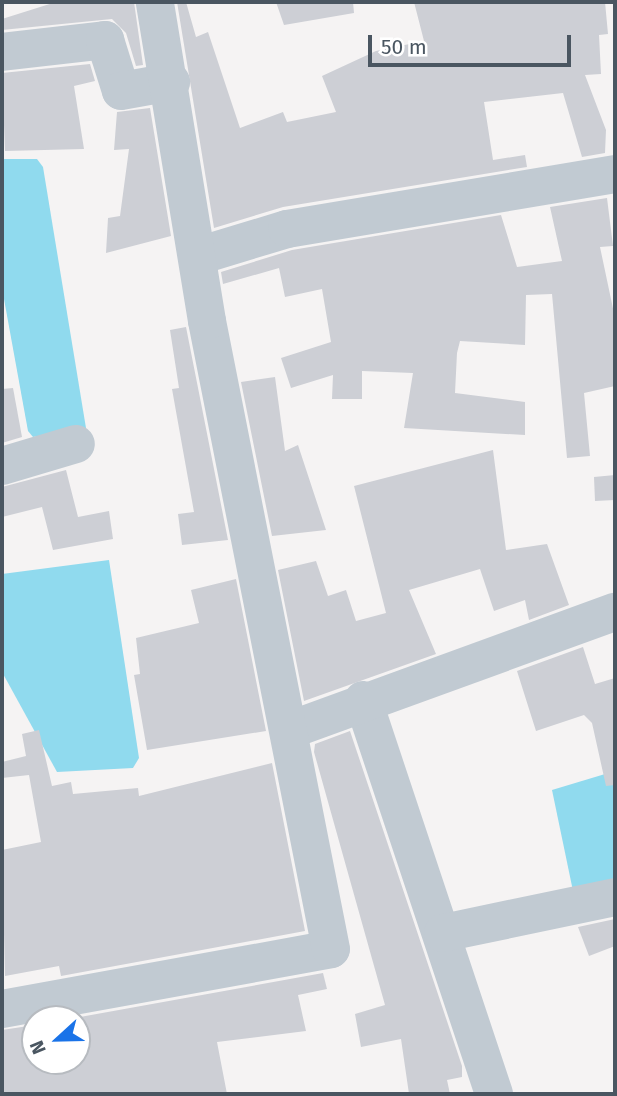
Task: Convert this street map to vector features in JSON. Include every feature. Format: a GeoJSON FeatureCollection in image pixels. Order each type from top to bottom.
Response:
{"type":"FeatureCollection","features":[{"type":"Feature","properties":{"kind":"street"},"geometry":{"type":"LineString","coordinates":[[2,1009],[331,949],[198,256],[171,82],[155,2]]}},
{"type":"Feature","properties":{"kind":"street"},"geometry":{"type":"LineString","coordinates":[[2,52],[105,40],[121,92],[171,82]]}},
{"type":"Feature","properties":{"kind":"street"},"geometry":{"type":"LineString","coordinates":[[198,256],[297,227],[615,174]]}},
{"type":"Feature","properties":{"kind":"street"},"geometry":{"type":"LineString","coordinates":[[2,466],[76,444]]}},
{"type":"Feature","properties":{"kind":"street"},"geometry":{"type":"LineString","coordinates":[[290,730],[363,700],[615,612]]}},
{"type":"Feature","properties":{"kind":"street"},"geometry":{"type":"LineString","coordinates":[[363,700],[443,933],[494,1094]]}},
{"type":"Feature","properties":{"kind":"street"},"geometry":{"type":"LineString","coordinates":[[443,933],[615,897]]}},
{"type":"Feature","properties":{"kind":"water"},"geometry":{"type":"Polygon","coordinates":[[[2,159],[37,159],[43,167],[86,428],[33,437],[28,431],[2,288],[2,159]]]}},
{"type":"Feature","properties":{"kind":"water"},"geometry":{"type":"Polygon","coordinates":[[[109,560],[139,758],[133,768],[57,772],[2,672],[2,574],[109,560]]]}},
{"type":"Feature","properties":{"kind":"water"},"geometry":{"type":"Polygon","coordinates":[[[615,771],[615,886],[573,891],[552,790],[615,771]]]}},
{"type":"Feature","properties":{"kind":"building"},"geometry":{"type":"Polygon","coordinates":[[[56,2],[134,2],[143,65],[136,66],[126,33],[112,19],[2,30],[2,19],[56,2]]]}},
{"type":"Feature","properties":{"kind":"building"},"geometry":{"type":"Polygon","coordinates":[[[177,2],[186,2],[196,37],[208,32],[240,128],[283,112],[287,122],[336,112],[322,76],[376,51],[424,41],[414,2],[605,2],[608,34],[599,35],[601,74],[585,75],[606,130],[605,153],[582,157],[563,93],[484,102],[493,160],[525,155],[527,167],[283,207],[214,228],[177,2]]]}},
{"type":"Feature","properties":{"kind":"building"},"geometry":{"type":"Polygon","coordinates":[[[276,2],[353,2],[354,13],[284,25],[276,2]]]}},
{"type":"Feature","properties":{"kind":"building"},"geometry":{"type":"Polygon","coordinates":[[[90,64],[95,81],[74,86],[84,149],[5,151],[2,73],[90,64]]]}},
{"type":"Feature","properties":{"kind":"building"},"geometry":{"type":"Polygon","coordinates":[[[150,108],[171,236],[106,253],[108,218],[120,216],[129,149],[114,150],[117,112],[150,108]]]}},
{"type":"Feature","properties":{"kind":"building"},"geometry":{"type":"Polygon","coordinates":[[[607,198],[613,246],[600,247],[615,318],[615,386],[584,393],[590,456],[567,458],[552,294],[526,295],[525,345],[460,341],[457,353],[455,393],[525,402],[525,435],[404,428],[413,373],[362,371],[362,399],[332,399],[333,375],[291,388],[281,358],[331,342],[322,289],[285,297],[279,268],[223,284],[221,272],[292,250],[501,215],[517,267],[562,261],[550,207],[607,198]]]}},
{"type":"Feature","properties":{"kind":"building"},"geometry":{"type":"Polygon","coordinates":[[[186,327],[228,540],[182,545],[178,514],[194,512],[172,389],[179,388],[170,330],[186,327]]]}},
{"type":"Feature","properties":{"kind":"building"},"geometry":{"type":"Polygon","coordinates":[[[275,377],[285,451],[298,445],[326,530],[272,536],[241,382],[275,377]]]}},
{"type":"Feature","properties":{"kind":"building"},"geometry":{"type":"Polygon","coordinates":[[[13,388],[22,437],[2,443],[2,389],[13,388]]]}},
{"type":"Feature","properties":{"kind":"building"},"geometry":{"type":"Polygon","coordinates":[[[493,450],[506,550],[547,544],[569,605],[529,620],[525,600],[494,611],[480,569],[409,590],[436,654],[304,701],[278,570],[316,561],[328,596],[346,590],[356,621],[386,613],[354,486],[493,450]]]}},
{"type":"Feature","properties":{"kind":"building"},"geometry":{"type":"Polygon","coordinates":[[[66,470],[78,517],[109,511],[113,539],[53,550],[42,507],[2,517],[2,487],[66,470]]]}},
{"type":"Feature","properties":{"kind":"building"},"geometry":{"type":"Polygon","coordinates":[[[615,475],[615,500],[595,501],[594,477],[615,475]]]}},
{"type":"Feature","properties":{"kind":"building"},"geometry":{"type":"Polygon","coordinates":[[[236,579],[266,731],[147,750],[134,675],[140,674],[136,638],[199,623],[191,590],[236,579]]]}},
{"type":"Feature","properties":{"kind":"building"},"geometry":{"type":"Polygon","coordinates":[[[583,647],[595,684],[615,678],[615,785],[606,786],[592,723],[584,715],[536,731],[517,671],[583,647]]]}},
{"type":"Feature","properties":{"kind":"building"},"geometry":{"type":"Polygon","coordinates":[[[39,730],[52,786],[71,782],[73,794],[138,788],[139,796],[272,763],[305,931],[61,976],[59,966],[5,976],[2,850],[41,842],[29,775],[2,778],[2,762],[26,756],[22,734],[39,730]]]}},
{"type":"Feature","properties":{"kind":"building"},"geometry":{"type":"Polygon","coordinates":[[[350,731],[462,1066],[462,1077],[447,1080],[450,1094],[409,1094],[401,1039],[361,1047],[355,1014],[385,1005],[314,752],[315,744],[350,731]]]}},
{"type":"Feature","properties":{"kind":"building"},"geometry":{"type":"Polygon","coordinates":[[[615,919],[615,946],[589,956],[578,927],[615,919]]]}},
{"type":"Feature","properties":{"kind":"building"},"geometry":{"type":"Polygon","coordinates":[[[323,973],[327,989],[298,995],[306,1031],[217,1042],[227,1094],[2,1094],[2,1030],[21,1027],[21,1075],[91,1075],[91,1015],[323,973]]]}}]}
